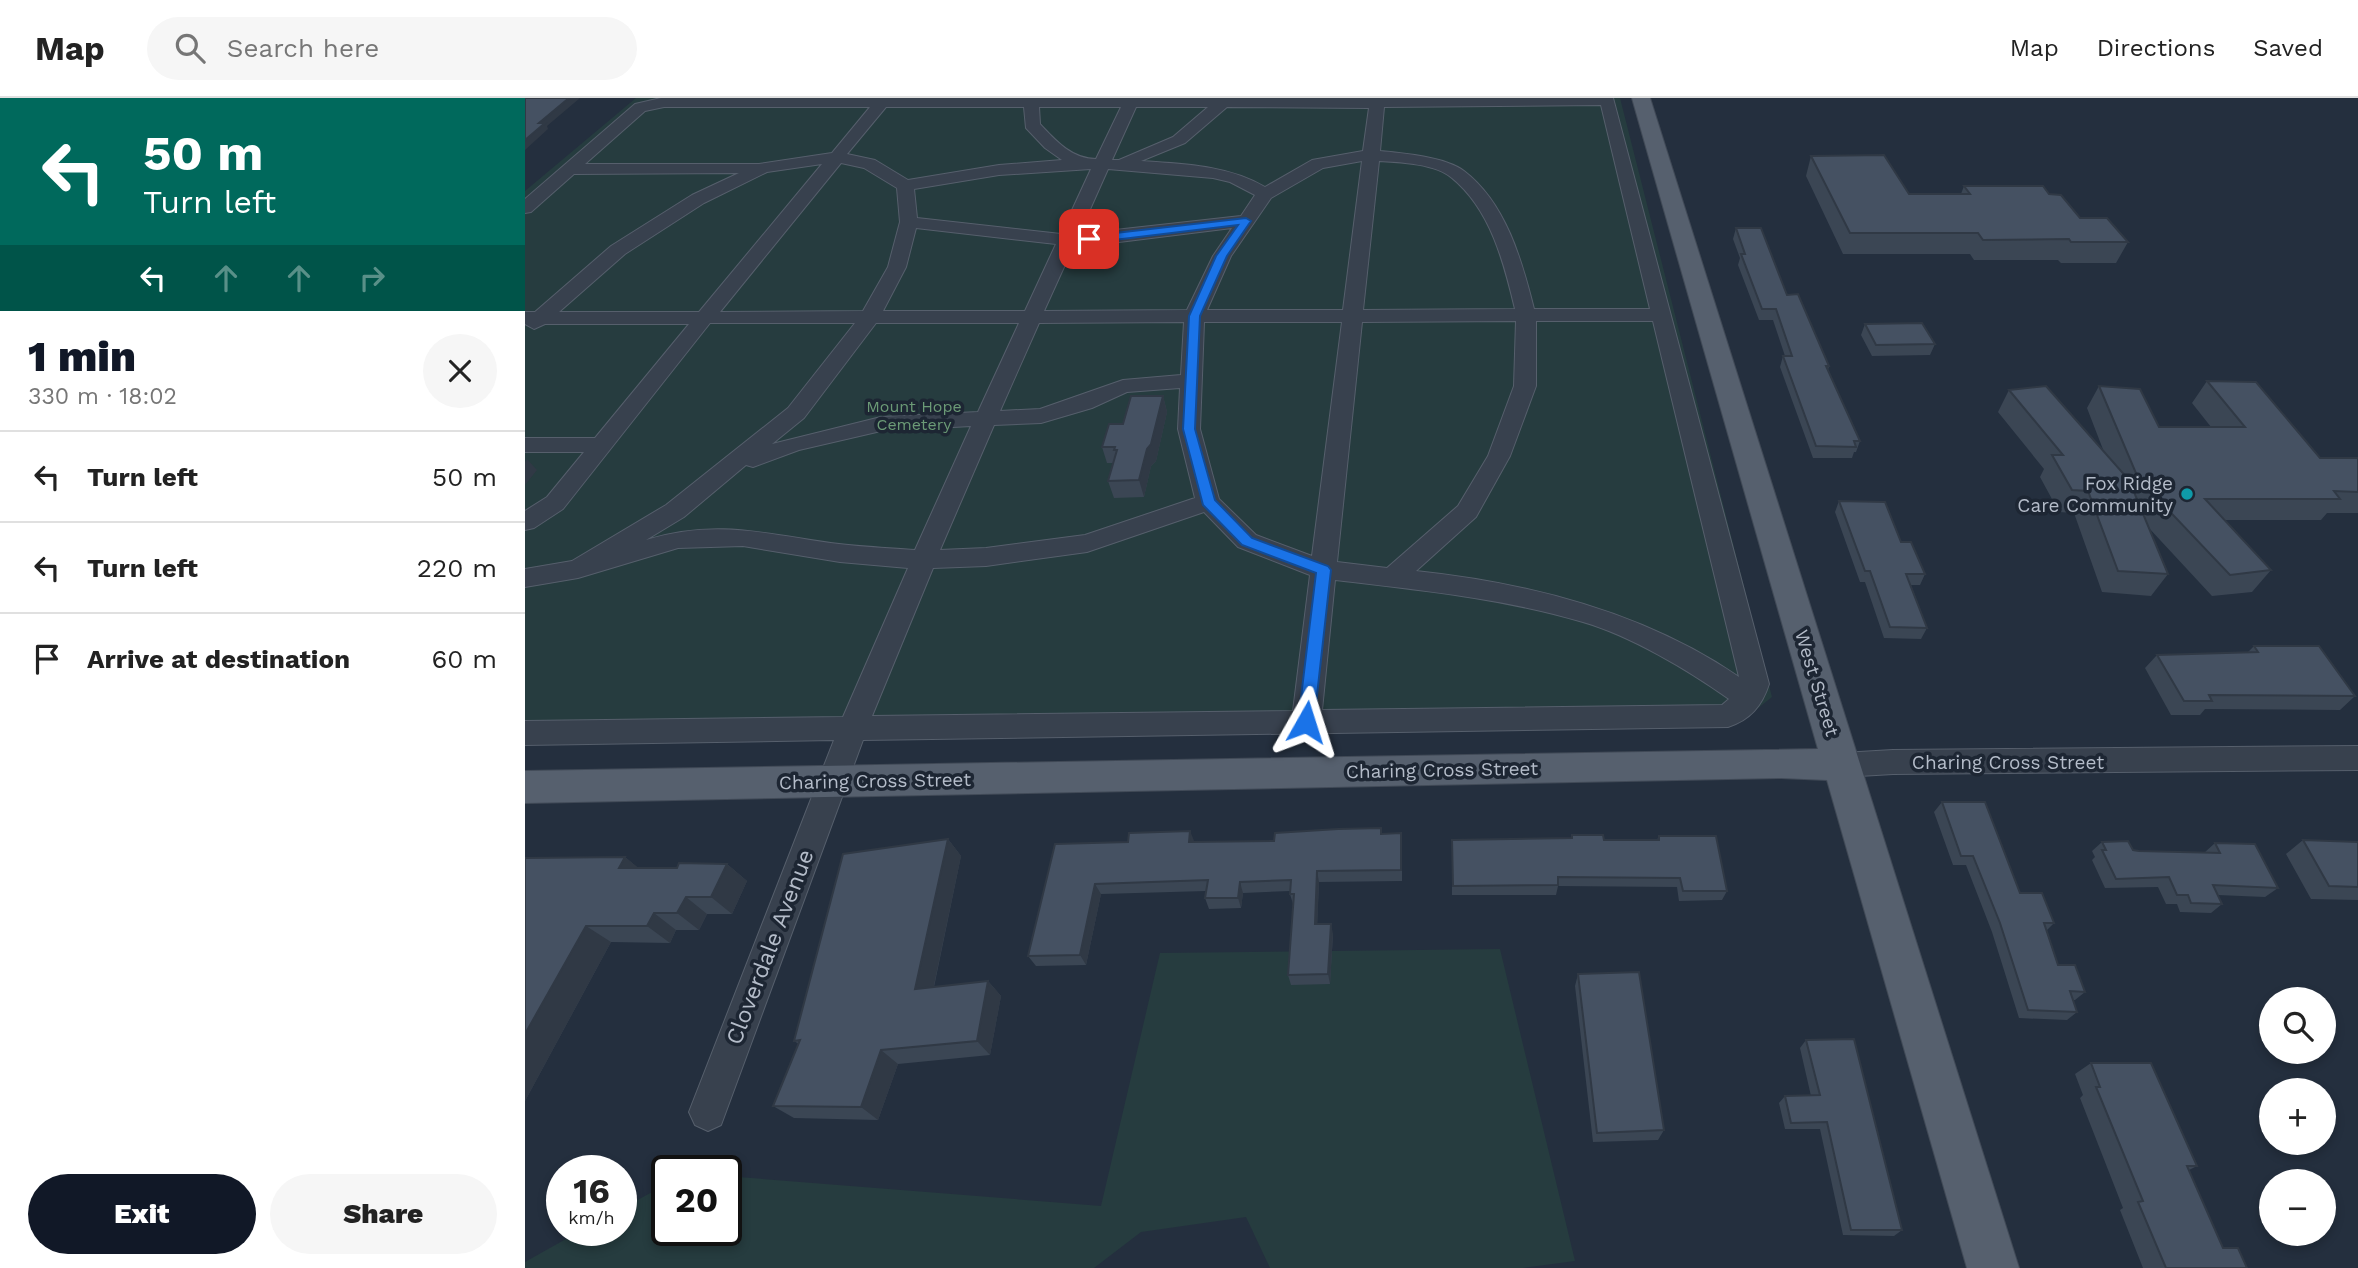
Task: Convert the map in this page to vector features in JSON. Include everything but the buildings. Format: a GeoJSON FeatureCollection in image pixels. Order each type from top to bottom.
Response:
{"type":"FeatureCollection","features":[{"type":"Feature","properties":{"kind":"main road","name":"West Street"},"geometry":{"type":"LineString","coordinates":[[1641,98],[1993,1268]]}},
{"type":"Feature","properties":{"kind":"main road","name":"Charing Cross Street"},"geometry":{"type":"LineString","coordinates":[[525,787],[1781,763],[1842,765]]}},
{"type":"Feature","properties":{"kind":"street"},"geometry":{"type":"LineString","coordinates":[[525,208],[641,107],[664,102],[1377,103],[1607,100],[1755,684],[1751,699],[1728,716],[525,733]]}},
{"type":"Feature","properties":{"kind":"street","name":"Cloverdale Avenue"},"geometry":{"type":"LineString","coordinates":[[708,1112],[832,782],[923,560],[1066,240],[1112,163],[1121,101]]}},
{"type":"Feature","properties":{"kind":"street"},"geometry":{"type":"LineString","coordinates":[[525,522],[555,503],[882,102]]}},
{"type":"Feature","properties":{"kind":"street"},"geometry":{"type":"LineString","coordinates":[[1031,102],[1032,125],[1051,145],[1077,163]]}},
{"type":"Feature","properties":{"kind":"street"},"geometry":{"type":"LineString","coordinates":[[1112,163],[1179,140],[1224,102]]}},
{"type":"Feature","properties":{"kind":"street"},"geometry":{"type":"LineString","coordinates":[[1306,722],[1377,103]]}},
{"type":"Feature","properties":{"kind":"street"},"geometry":{"type":"LineString","coordinates":[[1393,577],[1467,511],[1499,456],[1525,386],[1526,315],[1512,258],[1486,205],[1457,173],[1416,159],[1371,155],[1318,164],[1265,194],[1221,256],[1195,316],[1191,381],[1189,429],[1208,502],[1247,541],[1323,570],[1462,585],[1591,614],[1700,666],[1751,699]]}},
{"type":"Feature","properties":{"kind":"street"},"geometry":{"type":"LineString","coordinates":[[570,169],[708,166],[763,168],[836,157],[869,164],[905,186],[1016,167],[1112,163],[1195,170],[1234,178],[1265,194]]}},
{"type":"Feature","properties":{"kind":"street"},"geometry":{"type":"LineString","coordinates":[[529,323],[618,250],[698,199],[763,168]]}},
{"type":"Feature","properties":{"kind":"street"},"geometry":{"type":"LineString","coordinates":[[782,439],[796,413],[870,317],[897,267],[909,222],[905,186]]}},
{"type":"Feature","properties":{"kind":"street"},"geometry":{"type":"LineString","coordinates":[[909,222],[1066,240],[1111,238],[1246,221]]}},
{"type":"Feature","properties":{"kind":"street"},"geometry":{"type":"LineString","coordinates":[[529,323],[704,318],[1660,315]]}},
{"type":"Feature","properties":{"kind":"street"},"geometry":{"type":"LineString","coordinates":[[578,569],[675,511],[725,471],[782,439],[881,424],[1041,416],[1084,403],[1123,386],[1191,381]]}},
{"type":"Feature","properties":{"kind":"street"},"geometry":{"type":"LineString","coordinates":[[525,445],[602,445]]}},
{"type":"Feature","properties":{"kind":"street"},"geometry":{"type":"LineString","coordinates":[[525,578],[578,569],[677,539],[697,538],[743,537],[840,553],[923,560],[986,557],[1087,543],[1208,502]]}},
{"type":"Feature","properties":{"kind":"street"},"geometry":{"type":"LineString","coordinates":[[675,511],[697,538]]}},
{"type":"Feature","properties":{"kind":"street","name":"Charing Cross Street"},"geometry":{"type":"LineString","coordinates":[[1842,765],[1893,762],[2358,758]]}},
{"type":"Feature","properties":{"kind":"green space","name":"Mount Hope Cemetery"},"geometry":{"type":"Polygon","coordinates":[[[636,98],[1620,98],[1772,697],[1747,717],[525,741],[525,191],[636,98]]]}},
{"type":"Feature","properties":{"kind":"green space"},"geometry":{"type":"Polygon","coordinates":[[[1500,949],[1575,1261],[1523,1268],[1270,1268],[1246,1217],[1141,1232],[1094,1268],[525,1268],[525,1262],[554,1246],[637,1246],[637,1200],[651,1193],[651,1246],[742,1246],[742,1177],[1101,1206],[1160,953],[1500,949]]]}},
{"type":"Feature","properties":{"kind":"place","name":"Fox Ridge Care Community"},"geometry":{"type":"Point","coordinates":[2187,494]}},
{"type":"Feature","properties":{"kind":"route"},"geometry":{"type":"LineString","coordinates":[[1089,239],[1246,221],[1221,256],[1195,316],[1189,429],[1208,502],[1247,541],[1323,570],[1306,722]]}}]}
